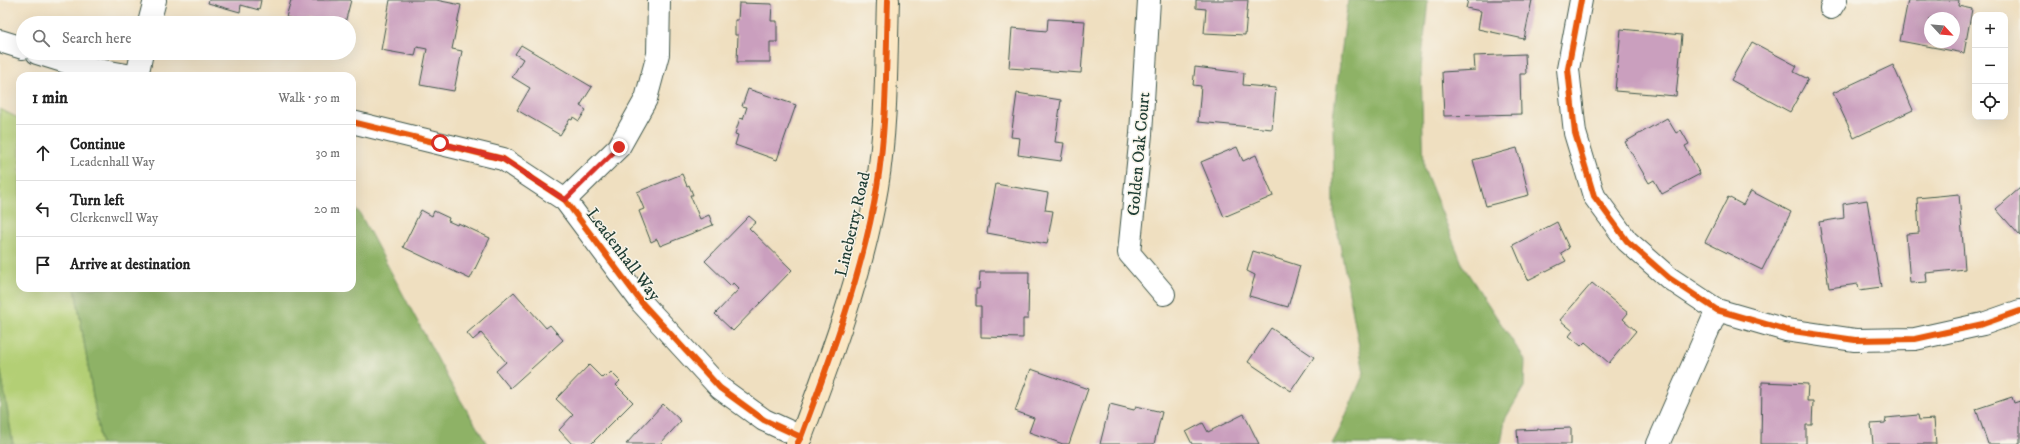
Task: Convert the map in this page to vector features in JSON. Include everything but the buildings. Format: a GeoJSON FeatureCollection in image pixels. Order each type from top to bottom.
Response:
{"type":"FeatureCollection","features":[{"type":"Feature","properties":{"kind":"street"},"geometry":{"type":"LineString","coordinates":[[151,16],[155,0]]}},
{"type":"Feature","properties":{"kind":"street"},"geometry":{"type":"LineString","coordinates":[[565,200],[619,147],[646,99],[658,54],[658,0]]}},
{"type":"Feature","properties":{"kind":"street","name":"Lineberry Road"},"geometry":{"type":"LineString","coordinates":[[799,440],[831,357],[867,238],[875,195],[884,126],[888,0]]}},
{"type":"Feature","properties":{"kind":"street","name":"Golden Oak Court"},"geometry":{"type":"LineString","coordinates":[[1150,0],[1141,134],[1129,253],[1164,294]]}},
{"type":"Feature","properties":{"kind":"street"},"geometry":{"type":"LineString","coordinates":[[1581,0],[1568,69],[1575,134],[1594,196],[1627,242],[1669,278],[1717,310],[1786,330],[1855,340],[1916,339],[1983,324],[2020,311]]}},
{"type":"Feature","properties":{"kind":"street"},"geometry":{"type":"LineString","coordinates":[[0,41],[16,46]]}},
{"type":"Feature","properties":{"kind":"street"},"geometry":{"type":"LineString","coordinates":[[60,60],[82,67],[110,72]]}},
{"type":"Feature","properties":{"kind":"street"},"geometry":{"type":"LineString","coordinates":[[138,72],[140,60]]}},
{"type":"Feature","properties":{"kind":"street","name":"Leadenhall Way"},"geometry":{"type":"LineString","coordinates":[[356,123],[503,159],[565,200],[642,303],[720,388],[764,420],[799,440]]}},
{"type":"Feature","properties":{"kind":"street"},"geometry":{"type":"LineString","coordinates":[[1658,444],[1717,310]]}},
{"type":"Feature","properties":{"kind":"green space"},"geometry":{"type":"Polygon","coordinates":[[[1348,0],[1428,0],[1421,69],[1424,168],[1463,266],[1525,360],[1524,387],[1505,419],[1501,444],[1332,444],[1364,373],[1334,212],[1333,118],[1348,0]]]}},
{"type":"Feature","properties":{"kind":"green space"},"geometry":{"type":"Polygon","coordinates":[[[0,109],[16,117],[16,292],[76,292],[101,444],[13,444],[0,366],[0,109]]]}},
{"type":"Feature","properties":{"kind":"green space"},"geometry":{"type":"Polygon","coordinates":[[[356,210],[359,212],[451,384],[487,444],[101,444],[76,292],[356,292],[356,210]]]}},
{"type":"Feature","properties":{"kind":"green space"},"geometry":{"type":"Polygon","coordinates":[[[0,366],[13,444],[0,444],[0,366]]]}},
{"type":"Feature","properties":{"kind":"cycle path"},"geometry":{"type":"LineString","coordinates":[[797,444],[801,437],[835,345],[855,282],[871,219],[883,140],[886,94],[888,0]]}},
{"type":"Feature","properties":{"kind":"cycle path"},"geometry":{"type":"LineString","coordinates":[[1581,0],[1568,69],[1575,133],[1594,196],[1627,241],[1669,278],[1717,310],[1786,330],[1855,340],[1915,339],[1983,324],[2020,311]]}},
{"type":"Feature","properties":{"kind":"cycle path"},"geometry":{"type":"LineString","coordinates":[[356,123],[503,159],[565,200],[642,303],[720,388],[764,420],[801,437]]}},
{"type":"Feature","properties":{"kind":"route"},"geometry":{"type":"LineString","coordinates":[[440,143],[503,159],[565,200],[619,147]]}}]}
